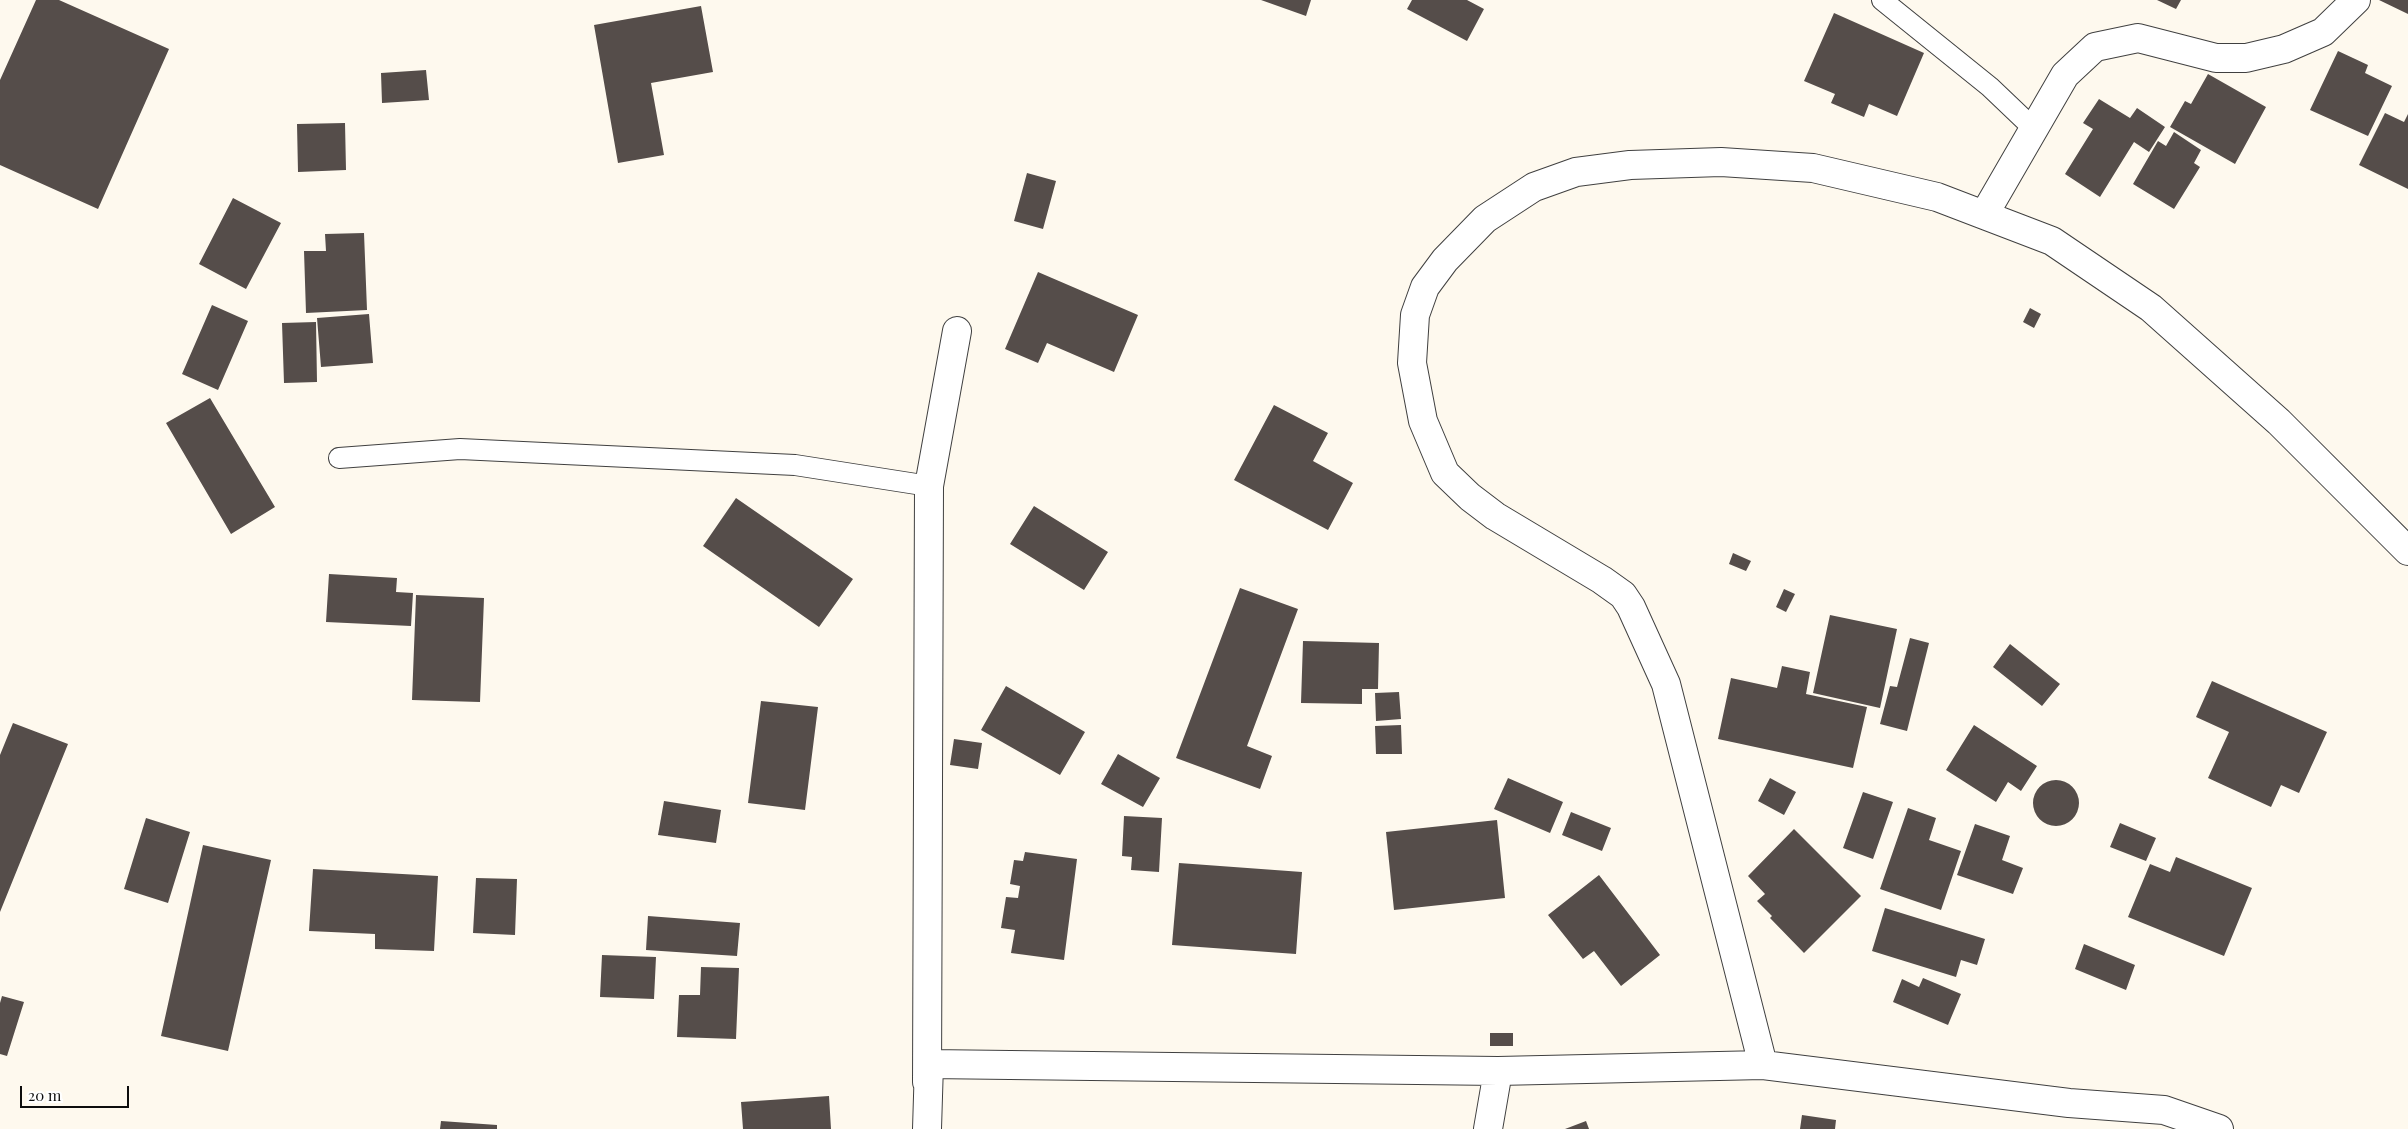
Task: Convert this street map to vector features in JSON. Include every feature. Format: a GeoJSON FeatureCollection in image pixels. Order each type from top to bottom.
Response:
{"type":"FeatureCollection","features":[{"type":"Feature","properties":{"kind":"street"},"geometry":{"type":"LineString","coordinates":[[1984,214],[2065,75],[2095,47],[2138,38],[2216,58],[2246,58],[2284,50],[2323,32],[2356,0]]}},
{"type":"Feature","properties":{"kind":"street"},"geometry":{"type":"LineString","coordinates":[[1763,1065],[1666,684],[1642,627],[1623,595],[1594,575],[1494,516],[1470,497],[1445,473],[1423,421],[1412,363],[1415,316],[1425,287],[1445,260],[1485,219],[1534,187],[1576,172],[1630,165],[1721,162],[1813,168],[1937,197],[2052,242],[2151,308],[2279,422],[2408,551]]}},
{"type":"Feature","properties":{"kind":"street"},"geometry":{"type":"LineString","coordinates":[[927,1129],[929,486],[957,331]]}},
{"type":"Feature","properties":{"kind":"street"},"geometry":{"type":"LineString","coordinates":[[927,1086],[929,1064],[1498,1071],[1763,1065],[2069,1103],[2164,1110],[2219,1129]]}},
{"type":"Feature","properties":{"kind":"street"},"geometry":{"type":"LineString","coordinates":[[1488,1129],[1498,1071]]}},
{"type":"Feature","properties":{"kind":"lane"},"geometry":{"type":"LineString","coordinates":[[1882,0],[1990,87],[2033,128]]}},
{"type":"Feature","properties":{"kind":"lane"},"geometry":{"type":"LineString","coordinates":[[339,458],[460,450],[795,465],[929,486]]}},
{"type":"Feature","properties":{"kind":"building"},"geometry":{"type":"Polygon","coordinates":[[[36,0],[59,0],[169,49],[98,209],[0,165],[0,80],[36,0]]]}},
{"type":"Feature","properties":{"kind":"building"},"geometry":{"type":"Polygon","coordinates":[[[1261,0],[1311,0],[1306,16],[1261,0]]]}},
{"type":"Feature","properties":{"kind":"building"},"geometry":{"type":"Polygon","coordinates":[[[1412,0],[1467,0],[1484,9],[1467,41],[1407,9],[1412,0]]]}},
{"type":"Feature","properties":{"kind":"building"},"geometry":{"type":"Polygon","coordinates":[[[2157,0],[2181,0],[2176,9],[2157,0]]]}},
{"type":"Feature","properties":{"kind":"building"},"geometry":{"type":"Polygon","coordinates":[[[2379,0],[2408,0],[2408,14],[2379,0]]]}},
{"type":"Feature","properties":{"kind":"building"},"geometry":{"type":"Polygon","coordinates":[[[701,6],[713,72],[651,83],[664,155],[618,163],[594,25],[701,6]]]}},
{"type":"Feature","properties":{"kind":"building"},"geometry":{"type":"Polygon","coordinates":[[[1834,13],[1924,53],[1897,116],[1869,104],[1864,117],[1831,103],[1835,94],[1804,81],[1834,13]]]}},
{"type":"Feature","properties":{"kind":"building"},"geometry":{"type":"Polygon","coordinates":[[[2338,51],[2368,65],[2365,73],[2392,86],[2368,136],[2310,110],[2338,51]]]}},
{"type":"Feature","properties":{"kind":"building"},"geometry":{"type":"Polygon","coordinates":[[[426,70],[429,100],[382,103],[381,73],[426,70]]]}},
{"type":"Feature","properties":{"kind":"building"},"geometry":{"type":"Polygon","coordinates":[[[2208,74],[2266,107],[2235,164],[2170,127],[2185,101],[2191,104],[2208,74]]]}},
{"type":"Feature","properties":{"kind":"building"},"geometry":{"type":"Polygon","coordinates":[[[2099,99],[2130,118],[2137,108],[2165,127],[2149,152],[2134,142],[2100,197],[2065,174],[2093,129],[2083,123],[2099,99]]]}},
{"type":"Feature","properties":{"kind":"building"},"geometry":{"type":"Polygon","coordinates":[[[2385,113],[2404,122],[2408,114],[2408,189],[2359,165],[2385,113]]]}},
{"type":"Feature","properties":{"kind":"building"},"geometry":{"type":"Polygon","coordinates":[[[345,123],[346,170],[298,172],[297,124],[345,123]]]}},
{"type":"Feature","properties":{"kind":"building"},"geometry":{"type":"Polygon","coordinates":[[[2174,132],[2201,150],[2194,163],[2200,167],[2174,209],[2133,184],[2158,141],[2166,146],[2174,132]]]}},
{"type":"Feature","properties":{"kind":"building"},"geometry":{"type":"Polygon","coordinates":[[[1027,173],[1056,181],[1043,229],[1014,221],[1027,173]]]}},
{"type":"Feature","properties":{"kind":"building"},"geometry":{"type":"Polygon","coordinates":[[[233,198],[281,223],[246,289],[199,264],[233,198]]]}},
{"type":"Feature","properties":{"kind":"building"},"geometry":{"type":"Polygon","coordinates":[[[364,233],[367,310],[306,313],[304,251],[326,251],[325,234],[364,233]]]}},
{"type":"Feature","properties":{"kind":"building"},"geometry":{"type":"Polygon","coordinates":[[[1038,272],[1138,315],[1114,372],[1047,343],[1038,363],[1005,349],[1038,272]]]}},
{"type":"Feature","properties":{"kind":"building"},"geometry":{"type":"Polygon","coordinates":[[[212,305],[248,321],[218,390],[182,374],[212,305]]]}},
{"type":"Feature","properties":{"kind":"building"},"geometry":{"type":"Polygon","coordinates":[[[2030,308],[2041,314],[2034,328],[2023,322],[2030,308]]]}},
{"type":"Feature","properties":{"kind":"building"},"geometry":{"type":"Polygon","coordinates":[[[369,314],[373,363],[321,367],[317,318],[369,314]]]}},
{"type":"Feature","properties":{"kind":"building"},"geometry":{"type":"Polygon","coordinates":[[[316,322],[317,382],[284,383],[282,323],[316,322]]]}},
{"type":"Feature","properties":{"kind":"building"},"geometry":{"type":"Polygon","coordinates":[[[210,398],[275,507],[231,534],[166,423],[210,398]]]}},
{"type":"Feature","properties":{"kind":"building"},"geometry":{"type":"Polygon","coordinates":[[[1274,405],[1328,433],[1313,461],[1353,483],[1328,530],[1234,480],[1274,405]]]}},
{"type":"Feature","properties":{"kind":"building"},"geometry":{"type":"Polygon","coordinates":[[[736,498],[853,579],[819,627],[703,546],[736,498]]]}},
{"type":"Feature","properties":{"kind":"building"},"geometry":{"type":"Polygon","coordinates":[[[1034,506],[1108,552],[1084,590],[1010,544],[1034,506]]]}},
{"type":"Feature","properties":{"kind":"building"},"geometry":{"type":"Polygon","coordinates":[[[1733,553],[1751,561],[1746,571],[1729,564],[1733,553]]]}},
{"type":"Feature","properties":{"kind":"building"},"geometry":{"type":"Polygon","coordinates":[[[329,574],[397,578],[396,592],[413,593],[411,626],[326,622],[329,574]]]}},
{"type":"Feature","properties":{"kind":"building"},"geometry":{"type":"Polygon","coordinates":[[[1240,588],[1298,609],[1247,746],[1272,756],[1260,789],[1176,758],[1240,588]]]}},
{"type":"Feature","properties":{"kind":"building"},"geometry":{"type":"Polygon","coordinates":[[[1784,589],[1795,594],[1786,612],[1776,607],[1784,589]]]}},
{"type":"Feature","properties":{"kind":"building"},"geometry":{"type":"Polygon","coordinates":[[[416,595],[484,598],[480,702],[412,700],[416,595]]]}},
{"type":"Feature","properties":{"kind":"building"},"geometry":{"type":"Polygon","coordinates":[[[1830,615],[1897,629],[1880,708],[1813,693],[1830,615]]]}},
{"type":"Feature","properties":{"kind":"building"},"geometry":{"type":"Polygon","coordinates":[[[1910,638],[1929,643],[1907,731],[1880,724],[1890,686],[1897,687],[1910,638]]]}},
{"type":"Feature","properties":{"kind":"building"},"geometry":{"type":"Polygon","coordinates":[[[1303,641],[1379,643],[1378,689],[1362,689],[1362,704],[1301,703],[1303,641]]]}},
{"type":"Feature","properties":{"kind":"building"},"geometry":{"type":"Polygon","coordinates":[[[2010,644],[2060,684],[2042,706],[1993,667],[2010,644]]]}},
{"type":"Feature","properties":{"kind":"building"},"geometry":{"type":"Polygon","coordinates":[[[1782,666],[1810,672],[1806,694],[1867,707],[1853,768],[1718,739],[1731,678],[1777,688],[1782,666]]]}},
{"type":"Feature","properties":{"kind":"building"},"geometry":{"type":"Polygon","coordinates":[[[2212,681],[2327,732],[2299,793],[2281,785],[2271,807],[2208,778],[2229,732],[2196,717],[2212,681]]]}},
{"type":"Feature","properties":{"kind":"building"},"geometry":{"type":"Polygon","coordinates":[[[1006,686],[1085,732],[1060,775],[981,730],[1006,686]]]}},
{"type":"Feature","properties":{"kind":"building"},"geometry":{"type":"Polygon","coordinates":[[[1399,692],[1401,719],[1376,721],[1375,693],[1399,692]]]}},
{"type":"Feature","properties":{"kind":"building"},"geometry":{"type":"Polygon","coordinates":[[[761,701],[818,707],[805,810],[748,803],[761,701]]]}},
{"type":"Feature","properties":{"kind":"building"},"geometry":{"type":"Polygon","coordinates":[[[13,723],[68,744],[0,912],[0,755],[13,723]]]}},
{"type":"Feature","properties":{"kind":"building"},"geometry":{"type":"Polygon","coordinates":[[[1401,725],[1402,754],[1376,754],[1375,726],[1401,725]]]}},
{"type":"Feature","properties":{"kind":"building"},"geometry":{"type":"Polygon","coordinates":[[[1974,725],[2037,766],[2021,791],[2008,782],[1996,802],[1946,770],[1974,725]]]}},
{"type":"Feature","properties":{"kind":"building"},"geometry":{"type":"Polygon","coordinates":[[[954,739],[982,743],[978,769],[950,765],[954,739]]]}},
{"type":"Feature","properties":{"kind":"building"},"geometry":{"type":"Polygon","coordinates":[[[1118,754],[1160,778],[1143,807],[1101,784],[1118,754]]]}},
{"type":"Feature","properties":{"kind":"building"},"geometry":{"type":"Polygon","coordinates":[[[1508,778],[1563,802],[1550,833],[1494,809],[1508,778]]]}},
{"type":"Feature","properties":{"kind":"building"},"geometry":{"type":"Polygon","coordinates":[[[1770,778],[1796,792],[1784,815],[1758,801],[1770,778]]]}},
{"type":"Feature","properties":{"kind":"building"},"geometry":{"type":"Polygon","coordinates":[[[2051,780],[2061,780],[2075,790],[2079,803],[2075,816],[2069,822],[2061,826],[2051,826],[2037,816],[2033,808],[2033,798],[2043,784],[2051,780]]]}},
{"type":"Feature","properties":{"kind":"building"},"geometry":{"type":"Polygon","coordinates":[[[1863,792],[1893,802],[1873,859],[1843,848],[1863,792]]]}},
{"type":"Feature","properties":{"kind":"building"},"geometry":{"type":"Polygon","coordinates":[[[664,801],[721,810],[716,843],[658,835],[664,801]]]}},
{"type":"Feature","properties":{"kind":"building"},"geometry":{"type":"Polygon","coordinates":[[[1908,808],[1936,818],[1929,840],[1961,851],[1941,910],[1880,889],[1908,808]]]}},
{"type":"Feature","properties":{"kind":"building"},"geometry":{"type":"Polygon","coordinates":[[[1571,812],[1611,828],[1602,851],[1562,835],[1571,812]]]}},
{"type":"Feature","properties":{"kind":"building"},"geometry":{"type":"Polygon","coordinates":[[[1124,816],[1162,818],[1159,872],[1131,870],[1132,857],[1122,856],[1124,816]]]}},
{"type":"Feature","properties":{"kind":"building"},"geometry":{"type":"Polygon","coordinates":[[[146,818],[190,832],[168,903],[124,889],[146,818]]]}},
{"type":"Feature","properties":{"kind":"building"},"geometry":{"type":"Polygon","coordinates":[[[1497,820],[1505,898],[1394,910],[1386,832],[1497,820]]]}},
{"type":"Feature","properties":{"kind":"building"},"geometry":{"type":"Polygon","coordinates":[[[2120,823],[2156,838],[2146,861],[2110,847],[2120,823]]]}},
{"type":"Feature","properties":{"kind":"building"},"geometry":{"type":"Polygon","coordinates":[[[1975,824],[2010,836],[2002,860],[2023,868],[2013,894],[1957,875],[1975,824]]]}},
{"type":"Feature","properties":{"kind":"building"},"geometry":{"type":"Polygon","coordinates":[[[1794,829],[1861,896],[1804,953],[1770,918],[1772,916],[1757,901],[1765,894],[1748,876],[1794,829]]]}},
{"type":"Feature","properties":{"kind":"building"},"geometry":{"type":"Polygon","coordinates":[[[203,845],[271,860],[228,1051],[161,1036],[203,845]]]}},
{"type":"Feature","properties":{"kind":"building"},"geometry":{"type":"Polygon","coordinates":[[[1025,852],[1077,859],[1064,960],[1011,953],[1015,930],[1001,928],[1006,897],[1018,898],[1020,886],[1010,884],[1014,860],[1023,861],[1025,852]]]}},
{"type":"Feature","properties":{"kind":"building"},"geometry":{"type":"Polygon","coordinates":[[[2176,857],[2252,888],[2224,956],[2128,917],[2150,864],[2170,872],[2176,857]]]}},
{"type":"Feature","properties":{"kind":"building"},"geometry":{"type":"Polygon","coordinates":[[[1179,863],[1302,872],[1296,954],[1172,945],[1179,863]]]}},
{"type":"Feature","properties":{"kind":"building"},"geometry":{"type":"Polygon","coordinates":[[[313,869],[438,876],[434,951],[375,949],[375,934],[309,931],[313,869]]]}},
{"type":"Feature","properties":{"kind":"building"},"geometry":{"type":"Polygon","coordinates":[[[1599,875],[1660,955],[1621,986],[1594,951],[1583,959],[1548,915],[1599,875]]]}},
{"type":"Feature","properties":{"kind":"building"},"geometry":{"type":"Polygon","coordinates":[[[476,878],[517,879],[515,935],[473,933],[476,878]]]}},
{"type":"Feature","properties":{"kind":"building"},"geometry":{"type":"Polygon","coordinates":[[[1885,908],[1985,939],[1977,965],[1961,960],[1956,977],[1872,951],[1885,908]]]}},
{"type":"Feature","properties":{"kind":"building"},"geometry":{"type":"Polygon","coordinates":[[[648,916],[740,923],[737,956],[646,950],[648,916]]]}},
{"type":"Feature","properties":{"kind":"building"},"geometry":{"type":"Polygon","coordinates":[[[2084,944],[2135,965],[2126,990],[2075,969],[2084,944]]]}},
{"type":"Feature","properties":{"kind":"building"},"geometry":{"type":"Polygon","coordinates":[[[602,955],[656,957],[654,999],[600,997],[602,955]]]}},
{"type":"Feature","properties":{"kind":"building"},"geometry":{"type":"Polygon","coordinates":[[[701,967],[739,968],[736,1039],[677,1037],[679,995],[700,995],[701,967]]]}},
{"type":"Feature","properties":{"kind":"building"},"geometry":{"type":"Polygon","coordinates":[[[1923,978],[1961,994],[1948,1025],[1893,1002],[1902,979],[1919,987],[1923,978]]]}},
{"type":"Feature","properties":{"kind":"building"},"geometry":{"type":"Polygon","coordinates":[[[2,996],[24,1002],[7,1056],[0,1054],[0,1003],[2,996]]]}},
{"type":"Feature","properties":{"kind":"building"},"geometry":{"type":"Polygon","coordinates":[[[1490,1033],[1513,1033],[1513,1046],[1490,1046],[1490,1033]]]}},
{"type":"Feature","properties":{"kind":"building"},"geometry":{"type":"Polygon","coordinates":[[[829,1096],[831,1129],[743,1129],[741,1102],[829,1096]]]}},
{"type":"Feature","properties":{"kind":"building"},"geometry":{"type":"Polygon","coordinates":[[[1802,1115],[1836,1120],[1835,1129],[1800,1129],[1802,1115]]]}},
{"type":"Feature","properties":{"kind":"building"},"geometry":{"type":"Polygon","coordinates":[[[441,1121],[497,1125],[497,1129],[440,1129],[441,1121]]]}},
{"type":"Feature","properties":{"kind":"building"},"geometry":{"type":"Polygon","coordinates":[[[1586,1121],[1589,1129],[1565,1129],[1586,1121]]]}}]}
